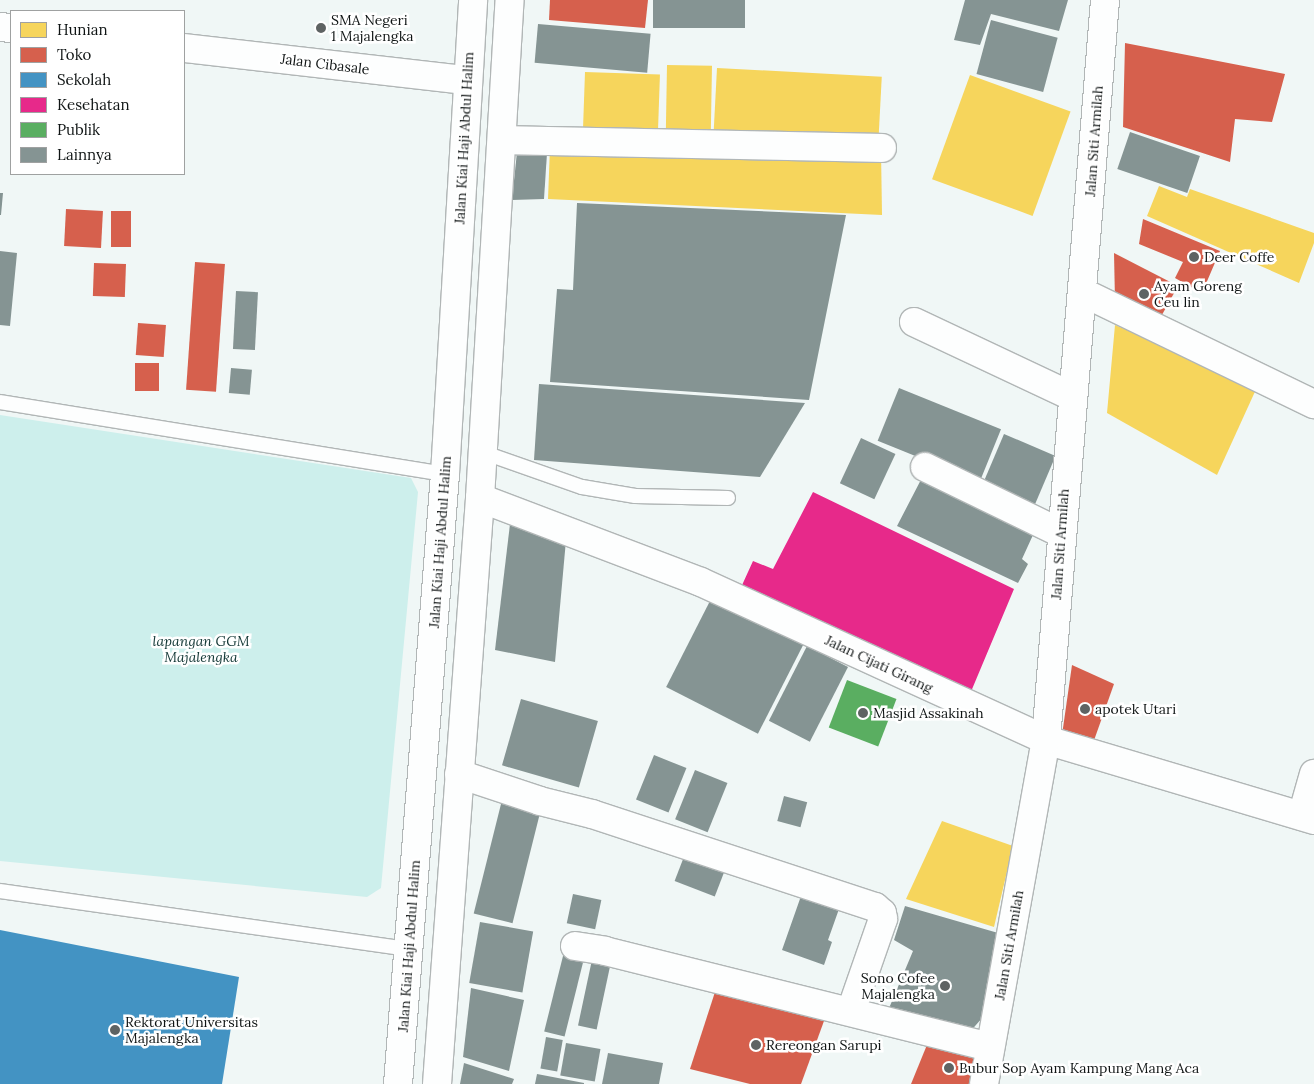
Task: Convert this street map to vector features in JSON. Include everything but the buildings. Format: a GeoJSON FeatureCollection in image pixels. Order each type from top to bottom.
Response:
{"type":"FeatureCollection","features":[{"type":"Feature","properties":{"kind":"main road","name":"Jalan Kiai Haji Abdul Halim"},"geometry":{"type":"LineString","coordinates":[[398,1084],[445,474],[473,0]]}},
{"type":"Feature","properties":{"kind":"main road"},"geometry":{"type":"LineString","coordinates":[[437,1084],[480,498],[510,0]]}},
{"type":"Feature","properties":{"kind":"main road","name":"Jalan Siti Armilah"},"geometry":{"type":"LineString","coordinates":[[984,1084],[1046,740],[1071,396],[1082,292],[1104,0]]}},
{"type":"Feature","properties":{"kind":"main road","name":"Jalan Cibasale"},"geometry":{"type":"LineString","coordinates":[[185,48],[467,80]]}},
{"type":"Feature","properties":{"kind":"main road"},"geometry":{"type":"LineString","coordinates":[[502,140],[882,148]]}},
{"type":"Feature","properties":{"kind":"main road"},"geometry":{"type":"LineString","coordinates":[[1082,292],[1314,404]]}},
{"type":"Feature","properties":{"kind":"main road"},"geometry":{"type":"LineString","coordinates":[[914,322],[1071,396]]}},
{"type":"Feature","properties":{"kind":"main road"},"geometry":{"type":"LineString","coordinates":[[925,467],[1061,534]]}},
{"type":"Feature","properties":{"kind":"main road","name":"Jalan Cijati Girang"},"geometry":{"type":"LineString","coordinates":[[480,498],[701,582],[1046,740],[1308,818]]}},
{"type":"Feature","properties":{"kind":"main road"},"geometry":{"type":"LineString","coordinates":[[459,774],[540,801],[592,814],[875,907],[882,913],[883,919],[851,1011]]}},
{"type":"Feature","properties":{"kind":"main road"},"geometry":{"type":"LineString","coordinates":[[1308,818],[1314,774]]}},
{"type":"Feature","properties":{"kind":"main road"},"geometry":{"type":"LineString","coordinates":[[575,946],[605,951],[990,1047]]}},
{"type":"Feature","properties":{"kind":"lane"},"geometry":{"type":"LineString","coordinates":[[0,402],[445,474]]}},
{"type":"Feature","properties":{"kind":"lane"},"geometry":{"type":"LineString","coordinates":[[482,452],[582,487],[635,496],[728,498]]}},
{"type":"Feature","properties":{"kind":"lane"},"geometry":{"type":"LineString","coordinates":[[0,891],[409,949]]}},
{"type":"Feature","properties":{"kind":"green space","name":"lapangan GGM Majalengka"},"geometry":{"type":"Polygon","coordinates":[[[0,415],[411,478],[418,492],[381,888],[367,897],[0,861],[0,415]]]}},
{"type":"Feature","properties":{"kind":"place","name":"SMA Negeri 1 Majalengka"},"geometry":{"type":"Point","coordinates":[321,28]}},
{"type":"Feature","properties":{"kind":"place","name":"Deer Coffe"},"geometry":{"type":"Point","coordinates":[1194,257]}},
{"type":"Feature","properties":{"kind":"place","name":"Ayam Goreng Ceu lin"},"geometry":{"type":"Point","coordinates":[1144,294]}},
{"type":"Feature","properties":{"kind":"place","name":"apotek Utari"},"geometry":{"type":"Point","coordinates":[1085,709]}},
{"type":"Feature","properties":{"kind":"place","name":"Masjid Assakinah"},"geometry":{"type":"Point","coordinates":[863,713]}},
{"type":"Feature","properties":{"kind":"place","name":"Sono Cofee Majalengka"},"geometry":{"type":"Point","coordinates":[945,986]}},
{"type":"Feature","properties":{"kind":"place","name":"Rektorat Universitas Majalengka"},"geometry":{"type":"Point","coordinates":[115,1030]}},
{"type":"Feature","properties":{"kind":"place","name":"Rereongan Sarupi"},"geometry":{"type":"Point","coordinates":[756,1045]}},
{"type":"Feature","properties":{"kind":"place","name":"Bubur Sop Ayam Kampung Mang Aca"},"geometry":{"type":"Point","coordinates":[949,1068]}}]}
